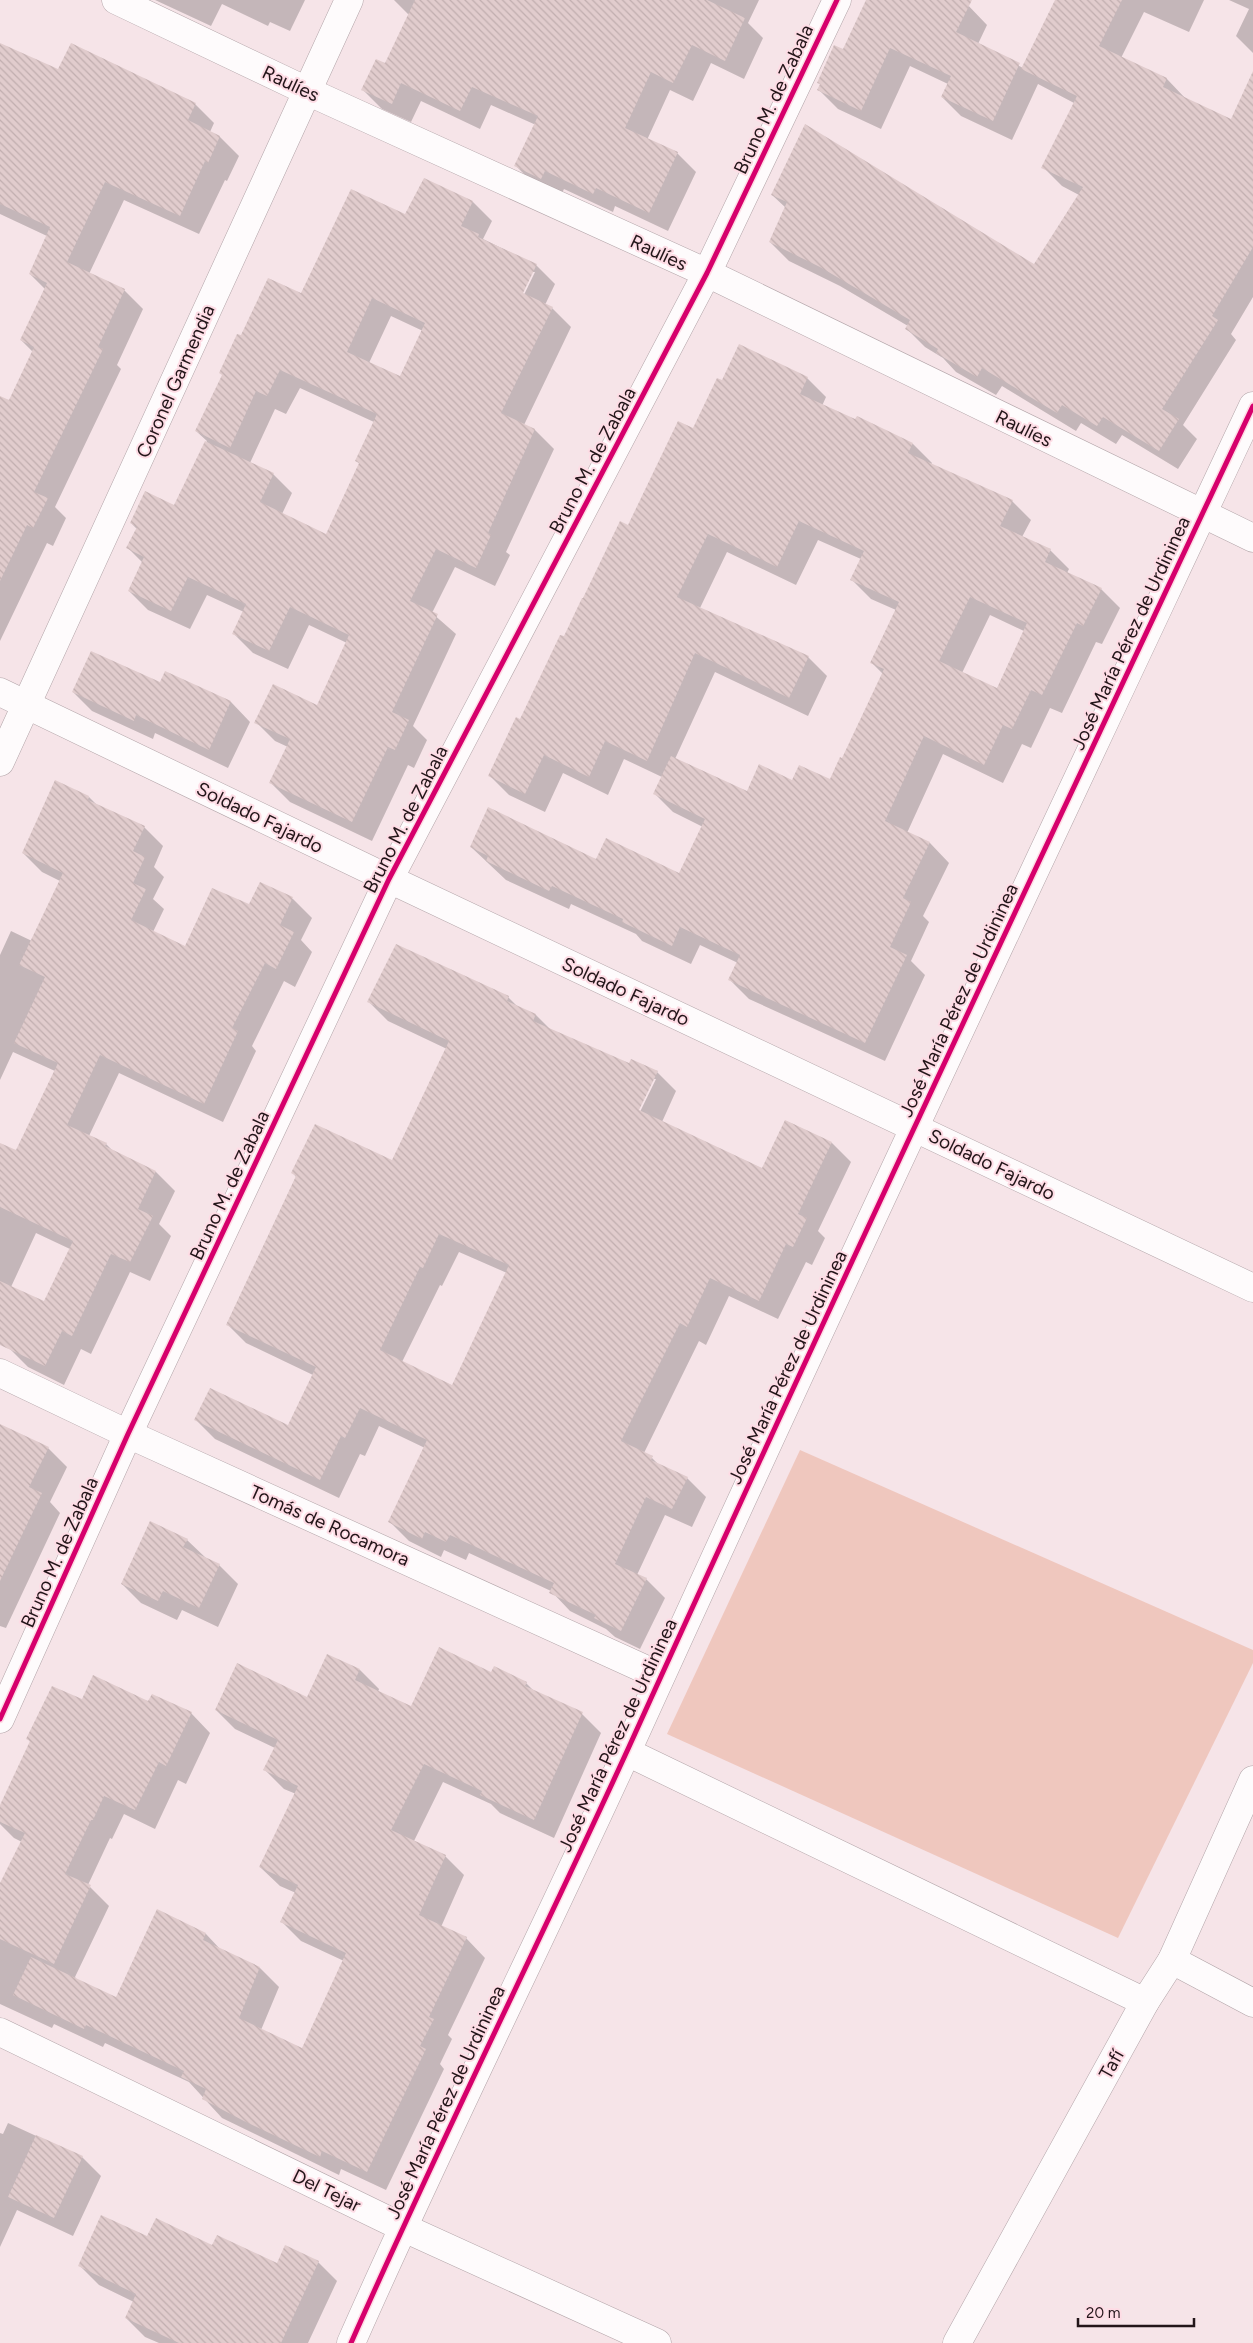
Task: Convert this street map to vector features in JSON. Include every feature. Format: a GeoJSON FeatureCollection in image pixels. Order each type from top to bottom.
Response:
{"type":"FeatureCollection","features":[{"type":"Feature","properties":{"kind":"street","name":"Raulíes"},"geometry":{"type":"LineString","coordinates":[[116,0],[307,91],[707,273],[1253,538]]}},
{"type":"Feature","properties":{"kind":"street","name":"Coronel Garmendia"},"geometry":{"type":"LineString","coordinates":[[0,762],[28,705],[349,0]]}},
{"type":"Feature","properties":{"kind":"street","name":"Bruno M. de Zabala"},"geometry":{"type":"LineString","coordinates":[[0,1719],[128,1434],[390,880],[707,273],[837,0]]}},
{"type":"Feature","properties":{"kind":"street","name":"José María Pérez de Urdininea"},"geometry":{"type":"LineString","coordinates":[[351,2343],[402,2227],[626,1752],[915,1126],[1253,406]]}},
{"type":"Feature","properties":{"kind":"street","name":"Soldado Fajardo"},"geometry":{"type":"LineString","coordinates":[[0,692],[390,880],[915,1126],[1253,1288]]}},
{"type":"Feature","properties":{"kind":"street","name":"Tomás de Rocamora"},"geometry":{"type":"LineString","coordinates":[[0,1372],[128,1434],[660,1676]]}},
{"type":"Feature","properties":{"kind":"street"},"geometry":{"type":"LineString","coordinates":[[626,1752],[1145,2002]]}},
{"type":"Feature","properties":{"kind":"street","name":"Tafí"},"geometry":{"type":"LineString","coordinates":[[958,2343],[1145,2002],[1172,1960],[1253,1780]]}},
{"type":"Feature","properties":{"kind":"street"},"geometry":{"type":"LineString","coordinates":[[1172,1960],[1253,2003]]}},
{"type":"Feature","properties":{"kind":"street","name":"Del Tejar"},"geometry":{"type":"LineString","coordinates":[[0,2032],[402,2227],[657,2343]]}},
{"type":"Feature","properties":{"kind":"shaded area"},"geometry":{"type":"Polygon","coordinates":[[[800,1450],[1253,1650],[1253,1663],[1118,1938],[667,1734],[800,1450]]]}},
{"type":"Feature","properties":{"kind":"building"},"geometry":{"type":"Polygon","coordinates":[[[415,0],[707,0],[745,18],[725,61],[692,45],[673,83],[651,72],[625,128],[678,152],[649,213],[596,188],[593,194],[545,171],[541,179],[514,166],[538,116],[472,87],[460,111],[401,83],[392,104],[361,90],[376,59],[385,63],[415,0]]]}},
{"type":"Feature","properties":{"kind":"building"},"geometry":{"type":"Polygon","coordinates":[[[866,0],[972,0],[956,32],[1020,63],[993,121],[941,97],[951,76],[890,48],[861,111],[817,90],[820,84],[817,83],[834,45],[843,49],[866,0]]]}},
{"type":"Feature","properties":{"kind":"building"},"geometry":{"type":"Polygon","coordinates":[[[1055,0],[1122,0],[1099,46],[1167,78],[1163,87],[1231,119],[1253,71],[1253,247],[1212,316],[1218,320],[1162,409],[1179,419],[1159,451],[1103,417],[1097,426],[1062,405],[1057,413],[982,368],[977,377],[936,353],[938,349],[905,329],[910,320],[820,267],[769,242],[787,202],[771,195],[805,124],[1034,264],[1083,187],[1041,168],[1077,96],[1021,69],[1055,0]]]}},
{"type":"Feature","properties":{"kind":"building"},"geometry":{"type":"Polygon","coordinates":[[[0,43],[58,69],[71,43],[196,103],[188,120],[220,136],[208,163],[205,161],[180,216],[105,182],[67,262],[125,289],[98,347],[103,349],[34,492],[48,498],[33,528],[27,525],[0,581],[0,396],[9,400],[34,347],[20,340],[47,283],[29,274],[50,227],[0,204],[0,43]]]}},
{"type":"Feature","properties":{"kind":"building"},"geometry":{"type":"Polygon","coordinates":[[[424,178],[473,201],[461,226],[479,234],[478,237],[537,264],[523,293],[553,307],[501,413],[535,429],[488,533],[491,535],[476,568],[436,549],[410,601],[438,614],[392,712],[409,720],[395,750],[388,747],[352,822],[269,783],[290,739],[254,723],[273,684],[317,705],[349,635],[290,607],[269,651],[232,634],[246,604],[188,577],[171,611],[128,591],[144,557],[126,548],[137,527],[130,523],[145,491],[174,505],[205,441],[274,473],[260,502],[326,534],[359,463],[355,461],[377,414],[280,370],[267,396],[256,391],[230,448],[195,431],[222,375],[219,373],[237,334],[241,335],[268,278],[301,293],[351,189],[405,214],[424,178]],[[372,298],[347,352],[400,376],[425,323],[372,298]]]}},
{"type":"Feature","properties":{"kind":"building"},"geometry":{"type":"Polygon","coordinates":[[[739,344],[808,377],[800,394],[855,419],[857,416],[913,443],[908,453],[1013,500],[1000,526],[1051,549],[1045,562],[1102,588],[1083,626],[1077,623],[1042,695],[1031,690],[1012,729],[1003,725],[984,765],[924,736],[885,821],[930,842],[903,898],[911,902],[890,947],[907,955],[865,1043],[728,980],[740,955],[680,927],[672,946],[622,922],[623,919],[552,886],[549,891],[486,861],[488,856],[470,847],[488,807],[596,859],[606,838],[679,873],[705,819],[653,794],[671,756],[747,791],[759,764],[792,780],[799,765],[830,779],[840,757],[842,758],[884,669],[870,663],[899,602],[850,580],[864,551],[799,521],[777,567],[708,534],[677,597],[809,656],[789,698],[695,653],[647,761],[605,741],[589,777],[544,755],[525,794],[488,776],[516,717],[520,719],[560,635],[564,636],[620,521],[628,525],[678,421],[693,428],[717,378],[722,380],[739,344]],[[970,597],[939,661],[997,688],[1027,623],[970,597]]]}},
{"type":"Feature","properties":{"kind":"building"},"geometry":{"type":"Polygon","coordinates":[[[91,651],[160,682],[165,671],[231,701],[209,750],[136,715],[134,721],[72,692],[91,651]]]}},
{"type":"Feature","properties":{"kind":"building"},"geometry":{"type":"Polygon","coordinates":[[[55,780],[89,796],[88,800],[145,826],[133,851],[145,857],[133,883],[146,889],[131,920],[185,946],[212,888],[249,904],[260,882],[293,897],[280,925],[294,932],[276,969],[265,963],[232,1028],[238,1031],[204,1104],[100,1055],[67,1125],[107,1143],[105,1146],[156,1171],[138,1209],[153,1216],[130,1262],[111,1254],[72,1336],[62,1331],[45,1366],[0,1345],[0,1281],[44,1301],[73,1241],[0,1207],[0,1143],[16,1150],[58,1063],[14,1043],[45,977],[19,965],[63,873],[22,853],[55,780]]]}},
{"type":"Feature","properties":{"kind":"building"},"geometry":{"type":"Polygon","coordinates":[[[396,944],[509,996],[507,1001],[536,1014],[533,1021],[629,1063],[631,1059],[658,1071],[639,1110],[762,1168],[785,1120],[832,1142],[798,1214],[807,1218],[793,1247],[786,1244],[759,1301],[710,1278],[687,1327],[680,1323],[621,1441],[653,1456],[651,1460],[688,1477],[672,1509],[646,1497],[615,1564],[647,1578],[621,1631],[594,1618],[596,1615],[549,1593],[554,1583],[450,1535],[446,1542],[425,1532],[422,1539],[388,1522],[427,1440],[360,1408],[345,1438],[341,1436],[320,1480],[194,1420],[210,1388],[288,1425],[316,1367],[226,1325],[296,1176],[291,1173],[315,1124],[392,1160],[449,1041],[367,1002],[396,944]],[[439,1234],[423,1268],[420,1267],[380,1350],[452,1385],[509,1265],[439,1234]]]}},
{"type":"Feature","properties":{"kind":"building"},"geometry":{"type":"Polygon","coordinates":[[[0,1424],[49,1447],[29,1487],[42,1493],[0,1581],[0,1424]]]}},
{"type":"Feature","properties":{"kind":"building"},"geometry":{"type":"Polygon","coordinates":[[[150,1521],[188,1539],[183,1547],[220,1564],[199,1608],[163,1591],[158,1601],[121,1584],[150,1521]]]}},
{"type":"Feature","properties":{"kind":"building"},"geometry":{"type":"Polygon","coordinates":[[[439,1647],[491,1672],[494,1666],[527,1682],[525,1686],[583,1712],[534,1820],[480,1795],[482,1791],[424,1764],[391,1830],[446,1855],[419,1915],[467,1937],[429,2017],[434,2019],[420,2046],[426,2049],[367,2172],[322,2151],[320,2157],[244,2121],[202,2099],[206,2089],[181,2077],[184,2071],[86,2025],[84,2029],[13,1995],[31,1957],[116,1997],[157,1909],[206,1933],[203,1940],[260,1967],[239,2018],[302,2048],[346,1953],[280,1922],[298,1885],[259,1867],[298,1786],[263,1770],[278,1740],[215,1710],[237,1663],[307,1697],[327,1654],[360,1669],[355,1680],[411,1706],[439,1647]]]}},
{"type":"Feature","properties":{"kind":"building"},"geometry":{"type":"Polygon","coordinates":[[[93,1675],[148,1701],[152,1694],[192,1712],[166,1766],[159,1762],[135,1810],[104,1796],[65,1874],[91,1885],[54,1964],[0,1939],[0,1883],[25,1833],[0,1822],[0,1805],[30,1741],[26,1739],[52,1686],[82,1699],[93,1675]]]}},
{"type":"Feature","properties":{"kind":"building"},"geometry":{"type":"Polygon","coordinates":[[[36,2135],[83,2156],[54,2218],[8,2197],[36,2135]]]}},
{"type":"Feature","properties":{"kind":"building"},"geometry":{"type":"Polygon","coordinates":[[[101,2215],[147,2236],[156,2218],[212,2245],[217,2235],[277,2263],[285,2245],[319,2261],[281,2343],[179,2343],[125,2318],[136,2294],[78,2266],[101,2215]]]}},
{"type":"Feature","properties":{"kind":"cycle path"},"geometry":{"type":"LineString","coordinates":[[0,1719],[128,1434],[389,879],[707,273],[837,0]]}},
{"type":"Feature","properties":{"kind":"cycle path"},"geometry":{"type":"LineString","coordinates":[[351,2343],[384,2268],[594,1823],[860,1244],[1253,406]]}}]}
